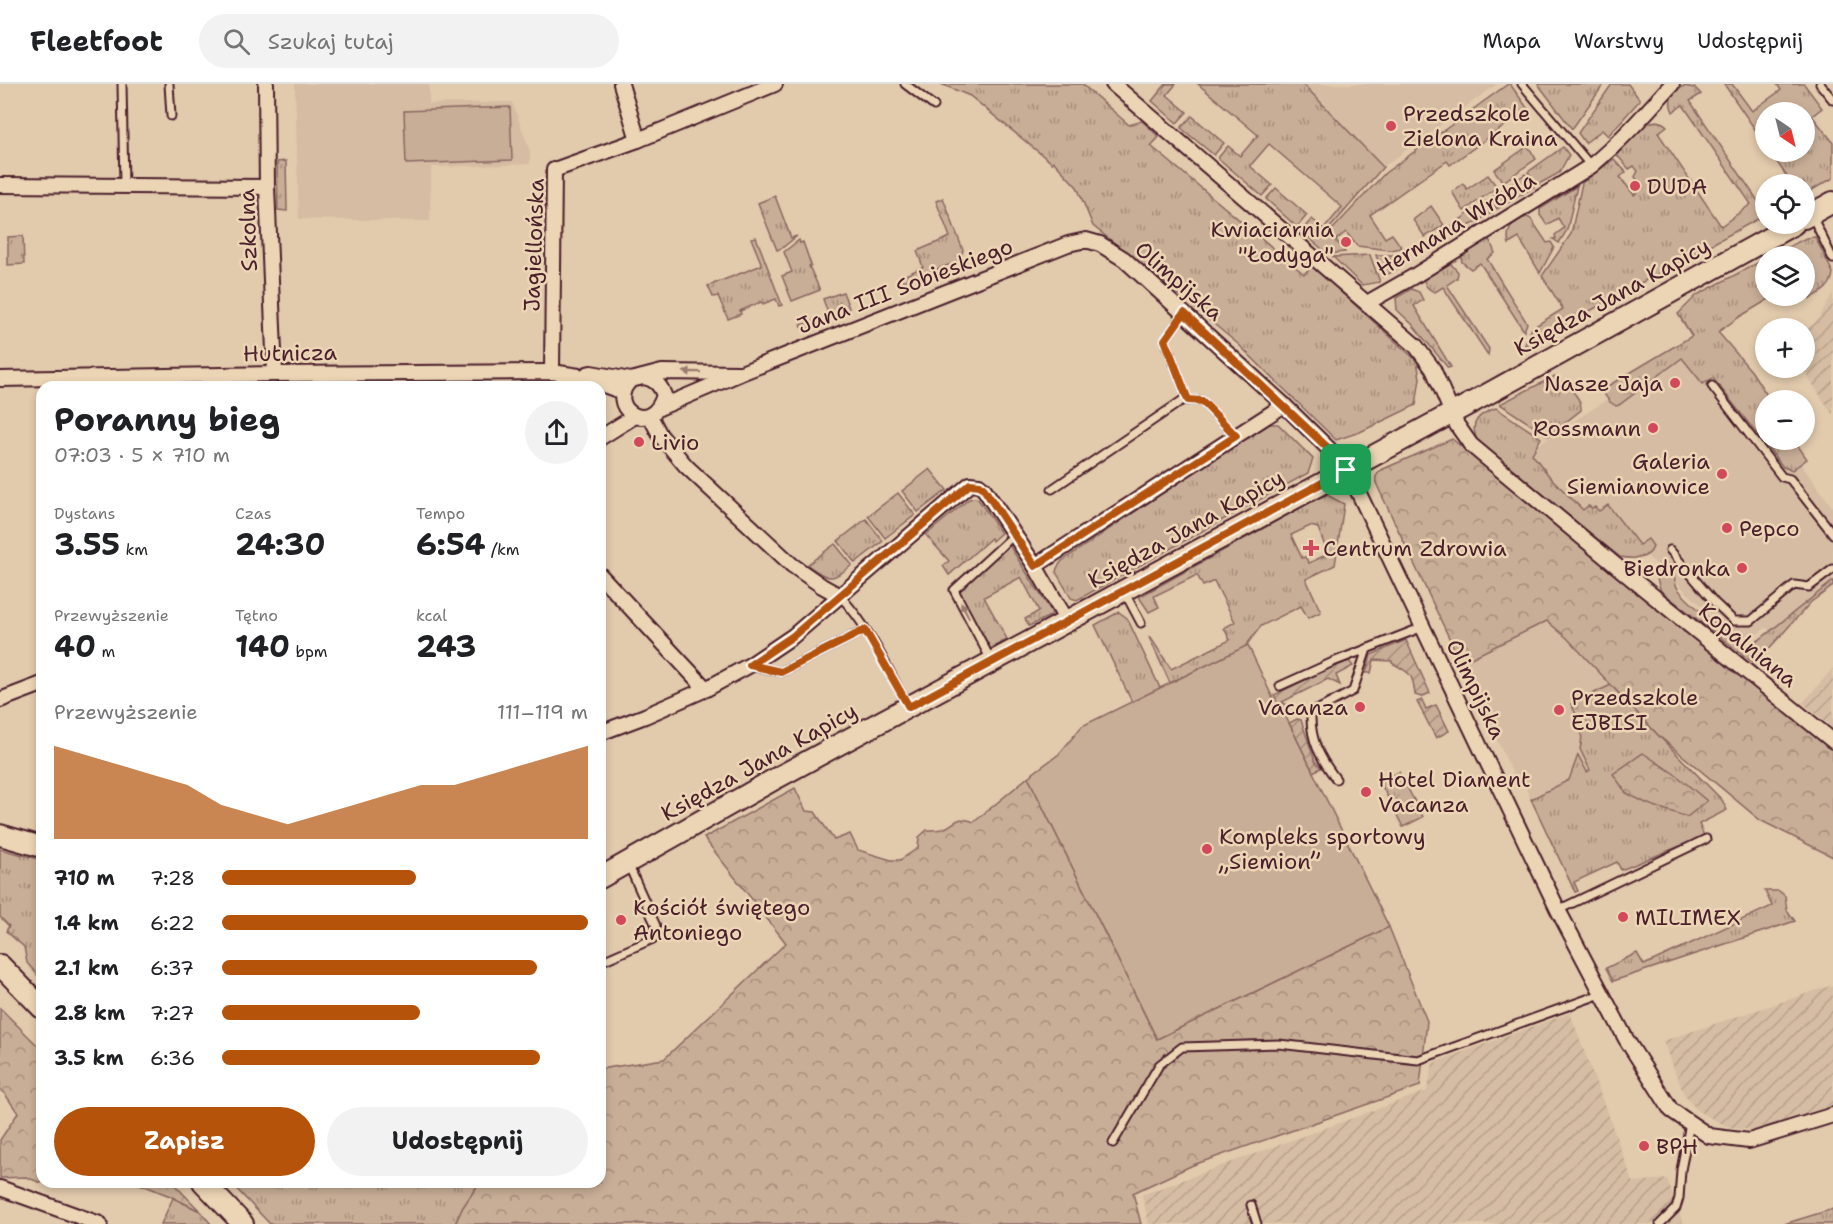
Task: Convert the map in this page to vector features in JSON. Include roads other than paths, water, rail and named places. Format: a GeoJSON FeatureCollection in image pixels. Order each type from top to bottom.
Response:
{"type":"FeatureCollection","features":[{"type":"Feature","properties":{"kind":"street","name":"Szkolna"},"geometry":{"type":"LineString","coordinates":[[266,84],[267,187],[275,374]]}},
{"type":"Feature","properties":{"kind":"street"},"geometry":{"type":"LineString","coordinates":[[621,84],[638,140]]}},
{"type":"Feature","properties":{"kind":"street","name":"Jagiellońska"},"geometry":{"type":"LineString","coordinates":[[552,372],[554,170],[638,140],[775,84]]}},
{"type":"Feature","properties":{"kind":"street","name":"Hermana Wróbla"},"geometry":{"type":"LineString","coordinates":[[1113,84],[1416,346],[1433,369],[1451,413]]}},
{"type":"Feature","properties":{"kind":"street","name":"Hermana Wróbla"},"geometry":{"type":"LineString","coordinates":[[1367,303],[1591,166],[1672,84]]}},
{"type":"Feature","properties":{"kind":"street"},"geometry":{"type":"LineString","coordinates":[[0,184],[267,187]]}},
{"type":"Feature","properties":{"kind":"street","name":"Księdza Jana Kapicy"},"geometry":{"type":"LineString","coordinates":[[1815,212],[1833,202]]}},
{"type":"Feature","properties":{"kind":"street","name":"Księdza Jana Kapicy"},"geometry":{"type":"LineString","coordinates":[[606,874],[773,780],[1451,413],[1774,234]]}},
{"type":"Feature","properties":{"kind":"street","name":"Olimpijska"},"geometry":{"type":"LineString","coordinates":[[1086,240],[1100,244],[1124,259],[1284,405],[1329,449],[1346,470],[1361,496],[1558,910],[1626,1039],[1671,1110],[1709,1136],[1749,1140],[1833,1115]]}},
{"type":"Feature","properties":{"kind":"street","name":"Jana III Sobieskiego"},"geometry":{"type":"LineString","coordinates":[[655,412],[741,373],[1068,244],[1086,240]]}},
{"type":"Feature","properties":{"kind":"street","name":"Hutnicza"},"geometry":{"type":"LineString","coordinates":[[0,378],[552,372],[579,376],[593,381]]}},
{"type":"Feature","properties":{"kind":"street","name":"Jana III Sobieskiego"},"geometry":{"type":"LineString","coordinates":[[638,378],[662,372],[741,373]]}},
{"type":"Feature","properties":{"kind":"street","name":"Hutnicza"},"geometry":{"type":"LineString","coordinates":[[579,376],[591,373],[638,378]]}},
{"type":"Feature","properties":{"kind":"street"},"geometry":{"type":"LineString","coordinates":[[638,378],[652,378],[658,383],[664,395],[655,412],[644,417],[635,416],[624,405],[623,392],[627,383],[638,378]]}},
{"type":"Feature","properties":{"kind":"street","name":"Hutnicza"},"geometry":{"type":"LineString","coordinates":[[606,386],[623,392]]}},
{"type":"Feature","properties":{"kind":"street"},"geometry":{"type":"LineString","coordinates":[[1035,566],[1284,405]]}},
{"type":"Feature","properties":{"kind":"street"},"geometry":{"type":"LineString","coordinates":[[655,412],[660,435],[686,466],[792,565],[840,596]]}},
{"type":"Feature","properties":{"kind":"street","name":"Kopalniana"},"geometry":{"type":"LineString","coordinates":[[1451,413],[1471,446],[1833,741]]}},
{"type":"Feature","properties":{"kind":"street"},"geometry":{"type":"LineString","coordinates":[[606,434],[635,416]]}},
{"type":"Feature","properties":{"kind":"street"},"geometry":{"type":"LineString","coordinates":[[606,731],[706,689],[750,665],[793,636],[970,484],[980,485],[984,489],[1035,566],[1067,621]]}},
{"type":"Feature","properties":{"kind":"street"},"geometry":{"type":"LineString","coordinates":[[606,581],[706,689]]}},
{"type":"Feature","properties":{"kind":"street"},"geometry":{"type":"LineString","coordinates":[[0,700],[36,686]]}},
{"type":"Feature","properties":{"kind":"street"},"geometry":{"type":"LineString","coordinates":[[0,835],[36,845]]}},
{"type":"Feature","properties":{"kind":"street"},"geometry":{"type":"LineString","coordinates":[[0,965],[36,1002]]}},
{"type":"Feature","properties":{"kind":"street"},"geometry":{"type":"LineString","coordinates":[[0,1188],[100,1224]]}},
{"type":"Feature","properties":{"kind":"street"},"geometry":{"type":"LineString","coordinates":[[209,1188],[243,1224]]}},
{"type":"Feature","properties":{"kind":"lane"},"geometry":{"type":"LineString","coordinates":[[122,84],[124,186]]}},
{"type":"Feature","properties":{"kind":"lane"},"geometry":{"type":"LineString","coordinates":[[169,84],[171,116]]}},
{"type":"Feature","properties":{"kind":"lane"},"geometry":{"type":"LineString","coordinates":[[905,84],[934,106]]}},
{"type":"Feature","properties":{"kind":"lane"},"geometry":{"type":"LineString","coordinates":[[1522,84],[1591,166]]}},
{"type":"Feature","properties":{"kind":"lane"},"geometry":{"type":"LineString","coordinates":[[1821,84],[1833,100]]}},
{"type":"Feature","properties":{"kind":"lane"},"geometry":{"type":"LineString","coordinates":[[1814,234],[1833,260]]}},
{"type":"Feature","properties":{"kind":"lane"},"geometry":{"type":"LineString","coordinates":[[1184,313],[1165,340],[1188,400]]}},
{"type":"Feature","properties":{"kind":"lane"},"geometry":{"type":"LineString","coordinates":[[1712,386],[1782,477],[1790,479],[1833,534]]}},
{"type":"Feature","properties":{"kind":"lane"},"geometry":{"type":"LineString","coordinates":[[1052,489],[1183,400],[1202,401],[1236,436]]}},
{"type":"Feature","properties":{"kind":"lane"},"geometry":{"type":"LineString","coordinates":[[992,662],[954,590],[1014,535]]}},
{"type":"Feature","properties":{"kind":"lane"},"geometry":{"type":"LineString","coordinates":[[1670,550],[1715,603],[1734,621],[1751,621],[1794,585],[1809,587],[1833,569]]}},
{"type":"Feature","properties":{"kind":"lane"},"geometry":{"type":"LineString","coordinates":[[1124,590],[1141,623]]}},
{"type":"Feature","properties":{"kind":"lane"},"geometry":{"type":"LineString","coordinates":[[840,596],[865,630],[909,707]]}},
{"type":"Feature","properties":{"kind":"lane"},"geometry":{"type":"LineString","coordinates":[[1280,686],[1423,627]]}},
{"type":"Feature","properties":{"kind":"lane"},"geometry":{"type":"LineString","coordinates":[[750,665],[781,672],[865,630]]}},
{"type":"Feature","properties":{"kind":"lane"},"geometry":{"type":"LineString","coordinates":[[1336,779],[1320,758],[1311,726],[1311,713],[1353,691],[1367,649]]}},
{"type":"Feature","properties":{"kind":"lane"},"geometry":{"type":"LineString","coordinates":[[1558,910],[1706,839]]}},
{"type":"Feature","properties":{"kind":"lane"},"geometry":{"type":"LineString","coordinates":[[606,959],[653,939],[656,926],[627,862]]}},
{"type":"Feature","properties":{"kind":"lane"},"geometry":{"type":"LineString","coordinates":[[1113,1143],[1159,1065],[1182,1047],[1279,1044],[1418,1060],[1601,994]]}},
{"type":"Feature","properties":{"kind":"lane"},"geometry":{"type":"LineString","coordinates":[[1660,1224],[1676,1208],[1679,1198],[1681,1170],[1690,1123]]}},
{"type":"Feature","properties":{"kind":"lane"},"geometry":{"type":"LineString","coordinates":[[1251,1205],[1257,1224]]}},
{"type":"Feature","properties":{"kind":"place","name":"Przedszkole Zielona Kraina"},"geometry":{"type":"Point","coordinates":[1391,126]}},
{"type":"Feature","properties":{"kind":"place","name":"DUDA"},"geometry":{"type":"Point","coordinates":[1635,186]}},
{"type":"Feature","properties":{"kind":"place","name":"Kwiaciarnia \"Łodyga\""},"geometry":{"type":"Point","coordinates":[1346,242]}},
{"type":"Feature","properties":{"kind":"place","name":"Nasze Jaja"},"geometry":{"type":"Point","coordinates":[1675,383]}},
{"type":"Feature","properties":{"kind":"place","name":"Rossmann"},"geometry":{"type":"Point","coordinates":[1653,428]}},
{"type":"Feature","properties":{"kind":"place","name":"Livio"},"geometry":{"type":"Point","coordinates":[639,442]}},
{"type":"Feature","properties":{"kind":"place","name":"Galeria Siemianowice"},"geometry":{"type":"Point","coordinates":[1722,474]}},
{"type":"Feature","properties":{"kind":"place","name":"Pepco"},"geometry":{"type":"Point","coordinates":[1727,528]}},
{"type":"Feature","properties":{"kind":"place","name":"Centrum Zdrowia"},"geometry":{"type":"Point","coordinates":[1311,548]}},
{"type":"Feature","properties":{"kind":"place","name":"Biedronka"},"geometry":{"type":"Point","coordinates":[1742,568]}},
{"type":"Feature","properties":{"kind":"place","name":"Vacanza"},"geometry":{"type":"Point","coordinates":[1360,707]}},
{"type":"Feature","properties":{"kind":"place","name":"Przedszkole EJBISI"},"geometry":{"type":"Point","coordinates":[1559,710]}},
{"type":"Feature","properties":{"kind":"place","name":"Hotel Diament Vacanza"},"geometry":{"type":"Point","coordinates":[1366,792]}},
{"type":"Feature","properties":{"kind":"place","name":"Kompleks sportowy „Siemion”"},"geometry":{"type":"Point","coordinates":[1207,849]}},
{"type":"Feature","properties":{"kind":"place","name":"MILIMEX"},"geometry":{"type":"Point","coordinates":[1623,917]}},
{"type":"Feature","properties":{"kind":"place","name":"Kościół świętego Antoniego"},"geometry":{"type":"Point","coordinates":[621,920]}},
{"type":"Feature","properties":{"kind":"place","name":"BPH"},"geometry":{"type":"Point","coordinates":[1644,1146]}}]}
